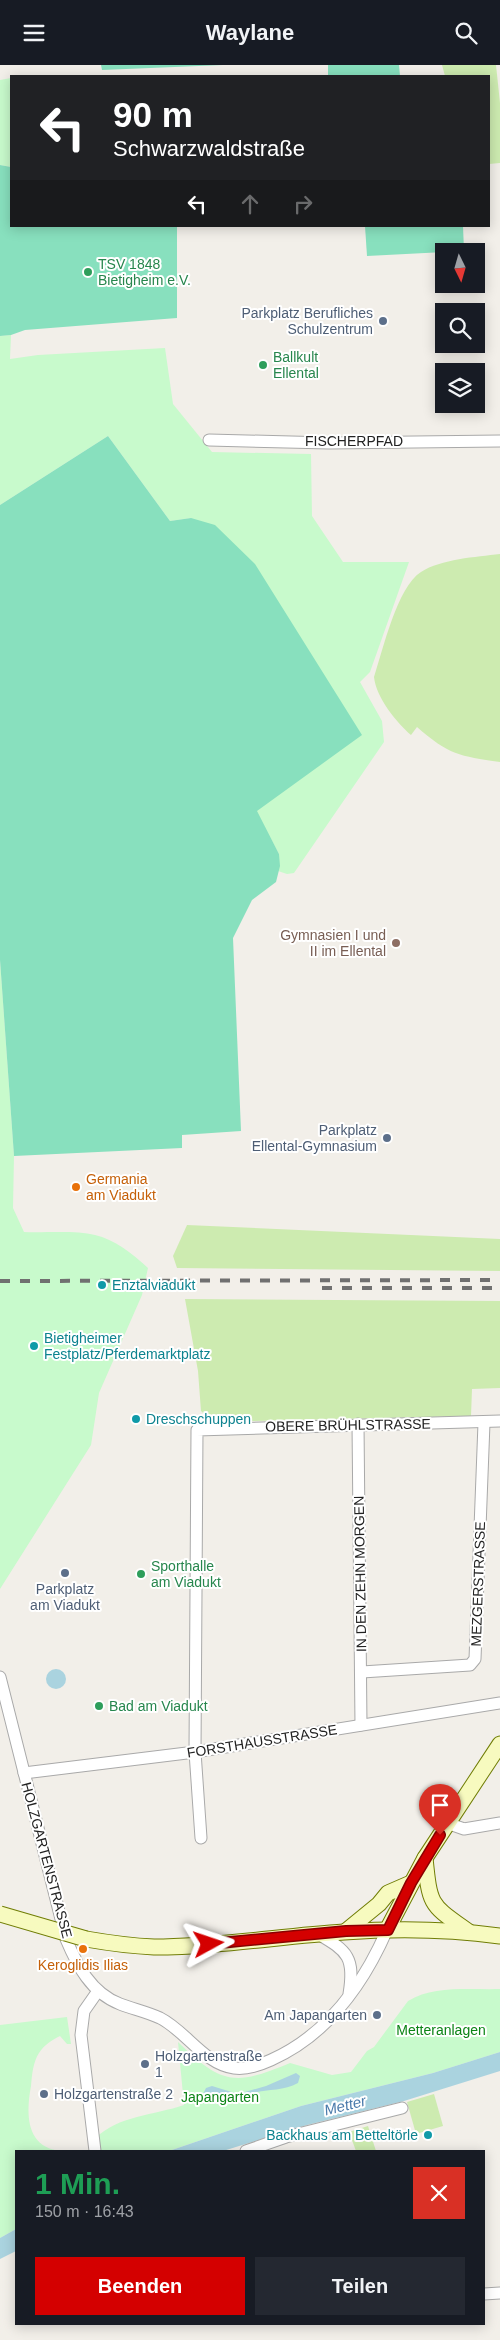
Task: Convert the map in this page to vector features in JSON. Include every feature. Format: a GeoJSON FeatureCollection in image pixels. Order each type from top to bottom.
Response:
{"type":"FeatureCollection","features":[{"type":"Feature","properties":{"kind":"main road"},"geometry":{"type":"LineString","coordinates":[[388,1930],[425,1858],[500,1744]]}},
{"type":"Feature","properties":{"kind":"main road"},"geometry":{"type":"LineString","coordinates":[[425,1858],[428,1886],[433,1904],[469,1932]]}},
{"type":"Feature","properties":{"kind":"main road"},"geometry":{"type":"LineString","coordinates":[[346,1931],[379,1904],[388,1893],[411,1883]]}},
{"type":"Feature","properties":{"kind":"main road"},"geometry":{"type":"LineString","coordinates":[[0,1914],[86,1939],[125,1945],[218,1944],[346,1931],[469,1932],[500,1936]]}},
{"type":"Feature","properties":{"kind":"street","name":"FISCHERPFAD"},"geometry":{"type":"LineString","coordinates":[[209,440],[329,443],[500,441]]}},
{"type":"Feature","properties":{"kind":"street","name":"OBERE BRÜHLSTRASSE"},"geometry":{"type":"LineString","coordinates":[[195,1752],[197,1430],[358,1424],[484,1423],[500,1421]]}},
{"type":"Feature","properties":{"kind":"street","name":"MEZGERSTRASSE"},"geometry":{"type":"LineString","coordinates":[[362,1671],[470,1665],[475,1659],[484,1423]]}},
{"type":"Feature","properties":{"kind":"street","name":"IN DEN ZEHN MORGEN"},"geometry":{"type":"LineString","coordinates":[[358,1424],[362,1671],[361,1725]]}},
{"type":"Feature","properties":{"kind":"street","name":"HOLZGARTENSTRASSE"},"geometry":{"type":"LineString","coordinates":[[0,1677],[66,1939],[81,1970],[98,1991]]}},
{"type":"Feature","properties":{"kind":"street","name":"FORSTHAUSSTRASSE"},"geometry":{"type":"LineString","coordinates":[[24,1773],[195,1752],[500,1703]]}},
{"type":"Feature","properties":{"kind":"street"},"geometry":{"type":"LineString","coordinates":[[195,1752],[201,1838]]}},
{"type":"Feature","properties":{"kind":"street"},"geometry":{"type":"LineString","coordinates":[[447,1823],[464,1829],[500,1823]]}},
{"type":"Feature","properties":{"kind":"street"},"geometry":{"type":"LineString","coordinates":[[95,2150],[81,2035],[84,2011],[98,1991],[119,2004],[158,2017],[174,2026],[205,2054],[221,2064],[234,2068],[247,2068],[262,2064],[304,2042],[321,2029],[338,2012],[349,1996],[374,1958],[388,1930]]}},
{"type":"Feature","properties":{"kind":"street"},"geometry":{"type":"LineString","coordinates":[[318,1934],[343,1949],[347,1956],[351,1970],[349,1996]]}},
{"type":"Feature","properties":{"kind":"street"},"geometry":{"type":"LineString","coordinates":[[249,2150],[286,2137],[402,2108]]}},
{"type":"Feature","properties":{"kind":"street"},"geometry":{"type":"LineString","coordinates":[[485,2294],[500,2293]]}},
{"type":"Feature","properties":{"kind":"green space"},"geometry":{"type":"Polygon","coordinates":[[[101,65],[223,65],[102,70],[101,65]]]}},
{"type":"Feature","properties":{"kind":"green space"},"geometry":{"type":"Polygon","coordinates":[[[328,65],[399,65],[400,75],[328,75],[328,65]]]}},
{"type":"Feature","properties":{"kind":"green space"},"geometry":{"type":"Polygon","coordinates":[[[442,65],[496,65],[500,103],[500,163],[490,164],[490,75],[445,75],[442,65]]]}},
{"type":"Feature","properties":{"kind":"green space"},"geometry":{"type":"Polygon","coordinates":[[[10,78],[10,167],[0,165],[0,80],[10,78]]]}},
{"type":"Feature","properties":{"kind":"green space","name":"TSV 1848 Bietigheim e.V."},"geometry":{"type":"Polygon","coordinates":[[[0,165],[10,167],[10,227],[177,227],[177,318],[25,330],[11,335],[0,336],[0,165]]]}},
{"type":"Feature","properties":{"kind":"green space"},"geometry":{"type":"Polygon","coordinates":[[[365,227],[463,227],[464,243],[435,243],[435,252],[367,256],[365,227]]]}},
{"type":"Feature","properties":{"kind":"green space"},"geometry":{"type":"Polygon","coordinates":[[[11,335],[10,359],[38,355],[165,348],[173,404],[212,452],[311,454],[312,516],[343,562],[409,562],[370,672],[360,682],[382,721],[384,742],[294,873],[287,874],[278,871],[279,854],[256,811],[191,518],[170,521],[108,436],[0,505],[0,336],[11,335]]]}},
{"type":"Feature","properties":{"kind":"green space"},"geometry":{"type":"Polygon","coordinates":[[[108,436],[170,521],[191,518],[215,525],[255,564],[362,735],[257,811],[279,854],[280,866],[276,882],[252,900],[233,938],[241,1131],[182,1135],[182,1148],[14,1156],[0,960],[0,505],[108,436]]]}},
{"type":"Feature","properties":{"kind":"green space"},"geometry":{"type":"Polygon","coordinates":[[[500,554],[500,762],[455,753],[417,727],[411,735],[388,709],[379,693],[374,677],[392,620],[412,580],[421,572],[438,564],[459,559],[500,554]]]}},
{"type":"Feature","properties":{"kind":"green space"},"geometry":{"type":"Polygon","coordinates":[[[0,960],[14,1156],[13,1208],[24,1232],[87,1233],[102,1237],[123,1248],[148,1268],[142,1295],[99,1393],[91,1445],[0,1589],[0,960]]]}},
{"type":"Feature","properties":{"kind":"green space"},"geometry":{"type":"Polygon","coordinates":[[[187,1225],[500,1239],[500,1271],[177,1268],[173,1256],[187,1225]]]}},
{"type":"Feature","properties":{"kind":"green space"},"geometry":{"type":"Polygon","coordinates":[[[185,1299],[500,1301],[500,1388],[472,1389],[471,1416],[213,1422],[201,1411],[198,1371],[185,1299]]]}},
{"type":"Feature","properties":{"kind":"green space","name":"Metteranlagen"},"geometry":{"type":"Polygon","coordinates":[[[500,1989],[500,2052],[433,2073],[301,2106],[172,2150],[98,2150],[96,2138],[115,2125],[137,2117],[184,2105],[178,2042],[206,2067],[218,2074],[230,2077],[242,2078],[255,2075],[290,2063],[332,2075],[351,2072],[367,2051],[374,2047],[408,2001],[418,1996],[441,1990],[500,1989]]]}},
{"type":"Feature","properties":{"kind":"green space"},"geometry":{"type":"Polygon","coordinates":[[[67,2017],[71,2044],[67,2044],[60,2036],[48,2043],[35,2060],[29,2096],[31,2127],[41,2143],[58,2150],[15,2150],[15,2230],[0,2238],[0,2025],[67,2017]]]}},
{"type":"Feature","properties":{"kind":"green space"},"geometry":{"type":"Polygon","coordinates":[[[434,2094],[443,2126],[416,2134],[407,2102],[434,2094]]]}},
{"type":"Feature","properties":{"kind":"green space"},"geometry":{"type":"Polygon","coordinates":[[[368,2126],[376,2150],[356,2150],[349,2132],[368,2126]]]}},
{"type":"Feature","properties":{"kind":"water"},"geometry":{"type":"Polygon","coordinates":[[[52,1669],[60,1669],[66,1675],[66,1683],[60,1689],[52,1689],[46,1683],[46,1675],[52,1669]]]}},
{"type":"Feature","properties":{"kind":"water","name":"Metter"},"geometry":{"type":"Polygon","coordinates":[[[500,2052],[500,2071],[404,2101],[307,2125],[226,2150],[172,2150],[301,2106],[433,2073],[500,2052]]]}},
{"type":"Feature","properties":{"kind":"water"},"geometry":{"type":"Polygon","coordinates":[[[296,2073],[300,2076],[298,2083],[293,2086],[253,2093],[231,2103],[217,2103],[209,2100],[203,2094],[206,2088],[212,2086],[238,2094],[266,2086],[296,2073]]]}},
{"type":"Feature","properties":{"kind":"water"},"geometry":{"type":"Polygon","coordinates":[[[15,2230],[15,2252],[0,2259],[0,2238],[15,2230]]]}},
{"type":"Feature","properties":{"kind":"railway"},"geometry":{"type":"LineString","coordinates":[[0,1281],[500,1280]]}},
{"type":"Feature","properties":{"kind":"railway"},"geometry":{"type":"LineString","coordinates":[[322,1288],[500,1288]]}},
{"type":"Feature","properties":{"kind":"place","name":"TSV 1848 Bietigheim e.V."},"geometry":{"type":"Point","coordinates":[88,272]}},
{"type":"Feature","properties":{"kind":"place","name":"Parkplatz Berufliches Schulzentrum"},"geometry":{"type":"Point","coordinates":[383,321]}},
{"type":"Feature","properties":{"kind":"place","name":"Ballkult Ellental"},"geometry":{"type":"Point","coordinates":[263,365]}},
{"type":"Feature","properties":{"kind":"place","name":"Gymnasien I und II im Ellental"},"geometry":{"type":"Point","coordinates":[396,943]}},
{"type":"Feature","properties":{"kind":"place","name":"Parkplatz Ellental-Gymnasium"},"geometry":{"type":"Point","coordinates":[387,1138]}},
{"type":"Feature","properties":{"kind":"place","name":"Germania am Viadukt"},"geometry":{"type":"Point","coordinates":[76,1187]}},
{"type":"Feature","properties":{"kind":"place","name":"Enztalviadukt"},"geometry":{"type":"Point","coordinates":[102,1285]}},
{"type":"Feature","properties":{"kind":"place","name":"Bietigheimer Festplatz/Pferdemarktplatz"},"geometry":{"type":"Point","coordinates":[34,1346]}},
{"type":"Feature","properties":{"kind":"place","name":"Dreschschuppen"},"geometry":{"type":"Point","coordinates":[136,1419]}},
{"type":"Feature","properties":{"kind":"place","name":"Parkplatz am Viadukt"},"geometry":{"type":"Point","coordinates":[65,1573]}},
{"type":"Feature","properties":{"kind":"place","name":"Sporthalle am Viadukt"},"geometry":{"type":"Point","coordinates":[141,1574]}},
{"type":"Feature","properties":{"kind":"place","name":"Bad am Viadukt"},"geometry":{"type":"Point","coordinates":[99,1706]}},
{"type":"Feature","properties":{"kind":"place","name":"Keroglidis Ilias"},"geometry":{"type":"Point","coordinates":[83,1949]}},
{"type":"Feature","properties":{"kind":"place","name":"Am Japangarten"},"geometry":{"type":"Point","coordinates":[377,2015]}},
{"type":"Feature","properties":{"kind":"place","name":"Holzgartenstraße 1"},"geometry":{"type":"Point","coordinates":[145,2064]}},
{"type":"Feature","properties":{"kind":"place","name":"Holzgartenstraße 2"},"geometry":{"type":"Point","coordinates":[44,2094]}},
{"type":"Feature","properties":{"kind":"place","name":"Backhaus am Betteltörle"},"geometry":{"type":"Point","coordinates":[428,2135]}},
{"type":"Feature","properties":{"kind":"route"},"geometry":{"type":"LineString","coordinates":[[209,1944],[346,1931],[388,1930],[411,1883],[440,1835]]}},
{"type":"Feature","properties":{"kind":"park label","name":"Japangarten"},"geometry":{"type":"Point","coordinates":[220,2097]}}]}
